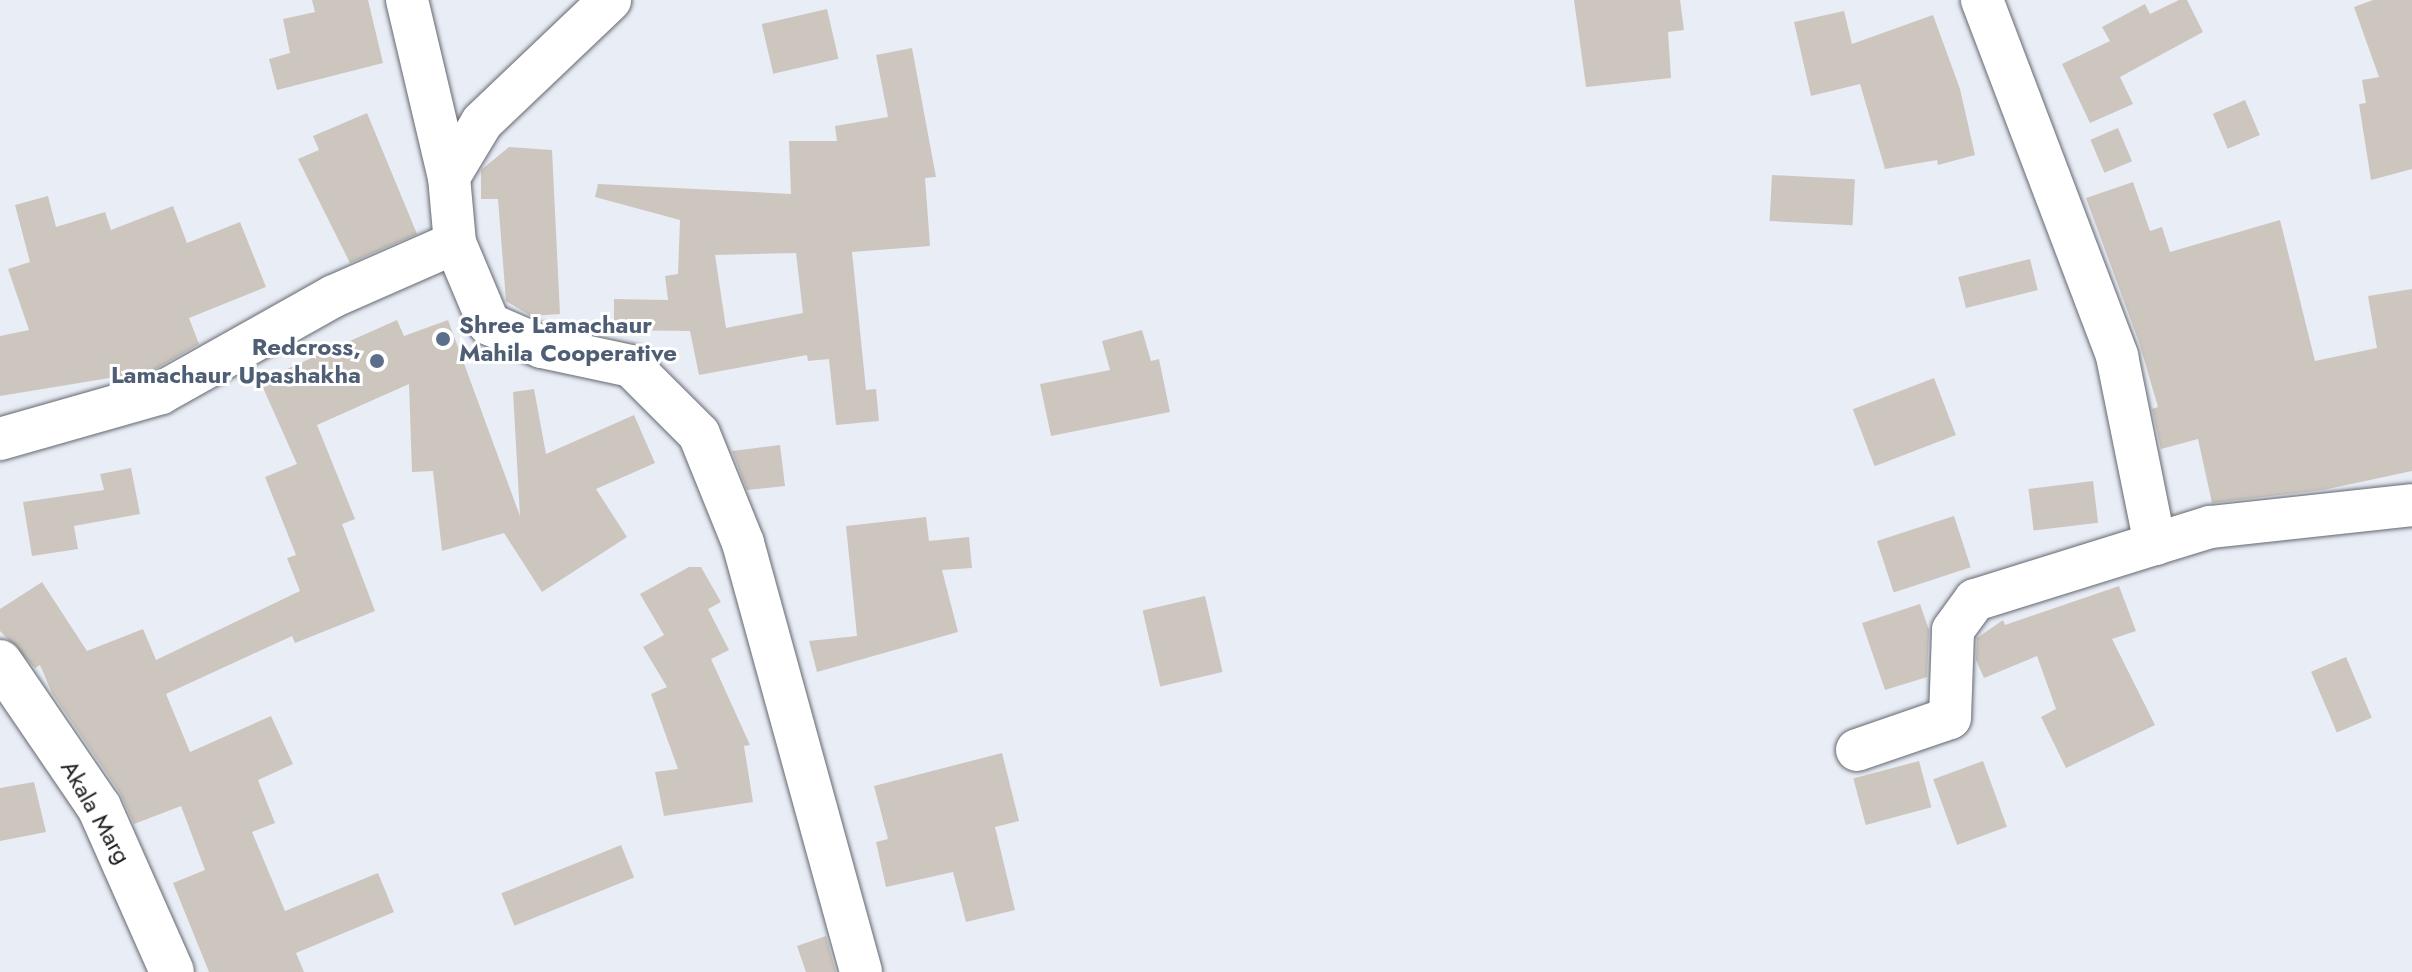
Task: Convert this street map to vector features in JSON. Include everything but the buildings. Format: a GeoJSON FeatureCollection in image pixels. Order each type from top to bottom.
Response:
{"type":"FeatureCollection","features":[{"type":"Feature","properties":{"kind":"main road","name":"Akala Marg"},"geometry":{"type":"LineString","coordinates":[[0,662],[99,807],[172,972]]}},
{"type":"Feature","properties":{"kind":"street"},"geometry":{"type":"LineString","coordinates":[[407,0],[449,177],[455,243],[489,324],[542,347],[631,366],[699,434],[743,543],[861,972]]}},
{"type":"Feature","properties":{"kind":"street"},"geometry":{"type":"LineString","coordinates":[[449,177],[482,122],[610,0]]}},
{"type":"Feature","properties":{"kind":"street"},"geometry":{"type":"LineString","coordinates":[[1982,0],[2117,356],[2155,544]]}},
{"type":"Feature","properties":{"kind":"street"},"geometry":{"type":"LineString","coordinates":[[0,439],[161,393],[334,296],[455,243]]}},
{"type":"Feature","properties":{"kind":"street"},"geometry":{"type":"LineString","coordinates":[[1857,750],[1950,718],[1953,630],[1975,600],[2210,527],[2412,505]]}},
{"type":"Feature","properties":{"kind":"place","name":"Shree Lamachaur Mahila Cooperative"},"geometry":{"type":"Point","coordinates":[443,339]}},
{"type":"Feature","properties":{"kind":"place","name":"Redcross, Lamachaur Upashakha"},"geometry":{"type":"Point","coordinates":[377,361]}}]}
